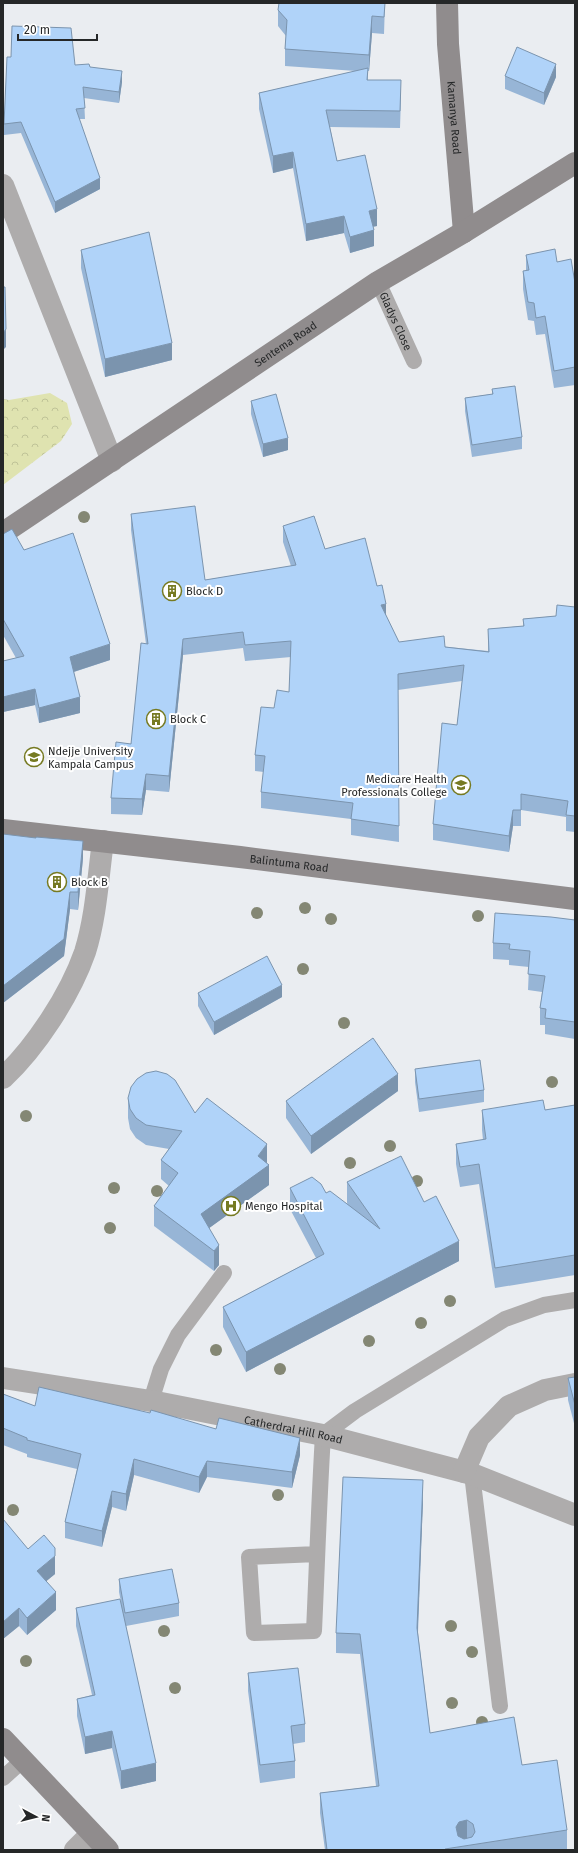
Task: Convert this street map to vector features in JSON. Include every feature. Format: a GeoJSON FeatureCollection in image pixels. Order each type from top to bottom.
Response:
{"type":"FeatureCollection","features":[{"type":"Feature","properties":{"kind":"main road","name":"Kamanya Road"},"geometry":{"type":"LineString","coordinates":[[447,3],[448,44],[464,232]]}},
{"type":"Feature","properties":{"kind":"main road","name":"Sentema Road"},"geometry":{"type":"LineString","coordinates":[[3,533],[378,282],[464,232],[575,163]]}},
{"type":"Feature","properties":{"kind":"main road","name":"Balintuma Road"},"geometry":{"type":"LineString","coordinates":[[3,830],[240,856],[575,899]]}},
{"type":"Feature","properties":{"kind":"main road"},"geometry":{"type":"LineString","coordinates":[[3,1739],[91,1834],[108,1850]]}},
{"type":"Feature","properties":{"kind":"street"},"geometry":{"type":"LineString","coordinates":[[3,185],[112,461]]}},
{"type":"Feature","properties":{"kind":"street"},"geometry":{"type":"LineString","coordinates":[[3,1078],[14,1068],[47,1025],[75,976],[85,951],[92,923],[103,841]]}},
{"type":"Feature","properties":{"kind":"street","name":"Catherdral Hill Road"},"geometry":{"type":"LineString","coordinates":[[3,1378],[151,1401],[323,1435],[468,1473],[575,1515]]}},
{"type":"Feature","properties":{"kind":"street"},"geometry":{"type":"LineString","coordinates":[[468,1473],[478,1437],[509,1406],[545,1390],[575,1384]]}},
{"type":"Feature","properties":{"kind":"street"},"geometry":{"type":"LineString","coordinates":[[74,1850],[91,1834]]}},
{"type":"Feature","properties":{"kind":"lane","name":"Gladys Close"},"geometry":{"type":"LineString","coordinates":[[378,282],[414,361]]}},
{"type":"Feature","properties":{"kind":"lane"},"geometry":{"type":"LineString","coordinates":[[151,1401],[161,1369],[178,1335],[224,1273]]}},
{"type":"Feature","properties":{"kind":"lane"},"geometry":{"type":"LineString","coordinates":[[317,1554],[249,1557],[254,1633],[314,1632],[323,1435],[355,1412],[505,1319],[544,1305],[575,1300]]}},
{"type":"Feature","properties":{"kind":"lane"},"geometry":{"type":"LineString","coordinates":[[468,1473],[500,1706]]}},
{"type":"Feature","properties":{"kind":"lane"},"geometry":{"type":"LineString","coordinates":[[3,1778],[23,1760]]}},
{"type":"Feature","properties":{"kind":"green space"},"geometry":{"type":"Polygon","coordinates":[[[50,393],[67,403],[72,424],[61,441],[3,485],[3,399],[9,400],[50,393]]]}},
{"type":"Feature","properties":{"kind":"building"},"geometry":{"type":"Polygon","coordinates":[[[279,3],[385,3],[384,17],[372,16],[369,55],[285,49],[287,20],[278,10],[279,3]]]}},
{"type":"Feature","properties":{"kind":"building"},"geometry":{"type":"Polygon","coordinates":[[[12,26],[71,28],[75,65],[89,64],[90,67],[122,71],[119,92],[83,87],[85,108],[76,109],[100,178],[55,202],[21,122],[4,124],[7,57],[11,57],[12,26]]]}},
{"type":"Feature","properties":{"kind":"building"},"geometry":{"type":"Polygon","coordinates":[[[517,47],[556,64],[544,93],[505,76],[517,47]]]}},
{"type":"Feature","properties":{"kind":"building"},"geometry":{"type":"Polygon","coordinates":[[[368,68],[367,80],[401,80],[400,111],[326,110],[337,161],[365,155],[377,209],[369,211],[374,230],[350,237],[344,216],[306,224],[293,152],[273,156],[259,93],[368,68]]]}},
{"type":"Feature","properties":{"kind":"building"},"geometry":{"type":"Polygon","coordinates":[[[149,232],[172,343],[105,359],[81,250],[149,232]]]}},
{"type":"Feature","properties":{"kind":"building"},"geometry":{"type":"Polygon","coordinates":[[[555,249],[557,262],[571,259],[575,283],[575,367],[554,371],[545,316],[536,318],[534,303],[528,302],[523,271],[529,270],[526,255],[555,249]]]}},
{"type":"Feature","properties":{"kind":"building"},"geometry":{"type":"Polygon","coordinates":[[[3,287],[5,287],[6,329],[3,333],[3,287]]]}},
{"type":"Feature","properties":{"kind":"building"},"geometry":{"type":"Polygon","coordinates":[[[515,386],[522,437],[472,445],[465,398],[493,394],[492,389],[515,386]]]}},
{"type":"Feature","properties":{"kind":"building"},"geometry":{"type":"Polygon","coordinates":[[[276,394],[288,438],[263,444],[251,401],[276,394]]]}},
{"type":"Feature","properties":{"kind":"building"},"geometry":{"type":"Polygon","coordinates":[[[195,506],[205,580],[296,565],[283,526],[314,516],[325,549],[365,538],[377,586],[382,585],[386,604],[381,605],[399,642],[444,636],[445,647],[489,652],[488,629],[524,626],[523,619],[556,616],[557,605],[575,607],[575,816],[566,815],[568,801],[521,794],[521,810],[513,810],[509,836],[433,824],[442,723],[457,725],[464,665],[398,674],[399,826],[351,819],[353,803],[261,792],[265,756],[255,755],[261,707],[274,708],[277,690],[289,692],[291,641],[245,645],[243,632],[183,639],[169,776],[146,774],[142,799],[111,798],[116,742],[131,744],[141,643],[148,644],[131,514],[195,506]]]}},
{"type":"Feature","properties":{"kind":"building"},"geometry":{"type":"Polygon","coordinates":[[[12,529],[24,550],[73,533],[110,644],[70,657],[80,697],[39,708],[35,689],[3,697],[3,661],[24,656],[3,619],[3,534],[12,529]]]}},
{"type":"Feature","properties":{"kind":"building"},"geometry":{"type":"Polygon","coordinates":[[[3,834],[83,841],[78,892],[70,892],[64,939],[3,986],[3,834]]]}},
{"type":"Feature","properties":{"kind":"building"},"geometry":{"type":"Polygon","coordinates":[[[495,913],[575,920],[575,1022],[545,1018],[546,1009],[540,1008],[545,976],[528,974],[530,951],[509,949],[510,944],[493,943],[495,913]]]}},
{"type":"Feature","properties":{"kind":"building"},"geometry":{"type":"Polygon","coordinates":[[[267,956],[282,985],[214,1022],[198,993],[267,956]]]}},
{"type":"Feature","properties":{"kind":"building"},"geometry":{"type":"Polygon","coordinates":[[[373,1038],[398,1074],[311,1136],[286,1101],[373,1038]]]}},
{"type":"Feature","properties":{"kind":"building"},"geometry":{"type":"Polygon","coordinates":[[[480,1060],[484,1090],[419,1099],[415,1069],[480,1060]]]}},
{"type":"Feature","properties":{"kind":"building"},"geometry":{"type":"Polygon","coordinates":[[[156,1071],[167,1074],[175,1080],[195,1113],[207,1098],[267,1144],[258,1156],[269,1165],[201,1214],[219,1245],[214,1251],[154,1206],[178,1173],[161,1160],[182,1131],[146,1125],[136,1118],[130,1109],[128,1098],[131,1087],[137,1079],[146,1073],[156,1071]]]}},
{"type":"Feature","properties":{"kind":"building"},"geometry":{"type":"Polygon","coordinates":[[[543,1100],[545,1110],[575,1105],[575,1255],[495,1268],[479,1164],[460,1167],[456,1144],[486,1139],[482,1110],[543,1100]]]}},
{"type":"Feature","properties":{"kind":"building"},"geometry":{"type":"Polygon","coordinates":[[[401,1156],[424,1202],[436,1196],[459,1241],[246,1352],[223,1307],[324,1254],[290,1188],[312,1177],[321,1184],[326,1193],[330,1191],[380,1229],[347,1182],[401,1156]]]}},
{"type":"Feature","properties":{"kind":"building"},"geometry":{"type":"Polygon","coordinates":[[[575,1377],[575,1405],[568,1378],[575,1377]]]}},
{"type":"Feature","properties":{"kind":"building"},"geometry":{"type":"Polygon","coordinates":[[[39,1387],[150,1413],[151,1410],[216,1429],[219,1418],[300,1438],[292,1472],[207,1461],[199,1477],[134,1459],[126,1494],[112,1491],[102,1531],[65,1522],[81,1454],[27,1440],[27,1438],[3,1428],[3,1394],[35,1406],[39,1387]]]}},
{"type":"Feature","properties":{"kind":"building"},"geometry":{"type":"Polygon","coordinates":[[[343,1477],[423,1480],[417,1628],[430,1733],[514,1717],[522,1765],[557,1760],[567,1830],[445,1850],[327,1850],[320,1793],[379,1786],[360,1634],[336,1633],[343,1477]],[[467,1820],[459,1822],[456,1827],[458,1836],[464,1839],[472,1837],[475,1832],[473,1824],[467,1820]]]}},
{"type":"Feature","properties":{"kind":"building"},"geometry":{"type":"Polygon","coordinates":[[[3,1519],[28,1549],[44,1535],[55,1548],[55,1556],[37,1571],[56,1592],[27,1618],[19,1608],[3,1622],[3,1519]]]}},
{"type":"Feature","properties":{"kind":"building"},"geometry":{"type":"Polygon","coordinates":[[[172,1569],[179,1603],[125,1613],[119,1579],[172,1569]]]}},
{"type":"Feature","properties":{"kind":"building"},"geometry":{"type":"Polygon","coordinates":[[[120,1599],[156,1763],[121,1771],[112,1731],[85,1737],[77,1699],[95,1695],[76,1608],[120,1599]]]}},
{"type":"Feature","properties":{"kind":"building"},"geometry":{"type":"Polygon","coordinates":[[[298,1668],[305,1724],[291,1726],[295,1761],[260,1765],[248,1673],[298,1668]]]}},
{"type":"Feature","properties":{"kind":"place","name":"Block D"},"geometry":{"type":"Point","coordinates":[172,591]}},
{"type":"Feature","properties":{"kind":"place","name":"Block C"},"geometry":{"type":"Point","coordinates":[156,719]}},
{"type":"Feature","properties":{"kind":"place","name":"Ndejje University Kampala Campus"},"geometry":{"type":"Point","coordinates":[34,757]}},
{"type":"Feature","properties":{"kind":"place","name":"Medicare Health Professionals College"},"geometry":{"type":"Point","coordinates":[461,785]}},
{"type":"Feature","properties":{"kind":"place","name":"Block B"},"geometry":{"type":"Point","coordinates":[57,882]}},
{"type":"Feature","properties":{"kind":"place","name":"Mengo Hospital"},"geometry":{"type":"Point","coordinates":[231,1206]}}]}
